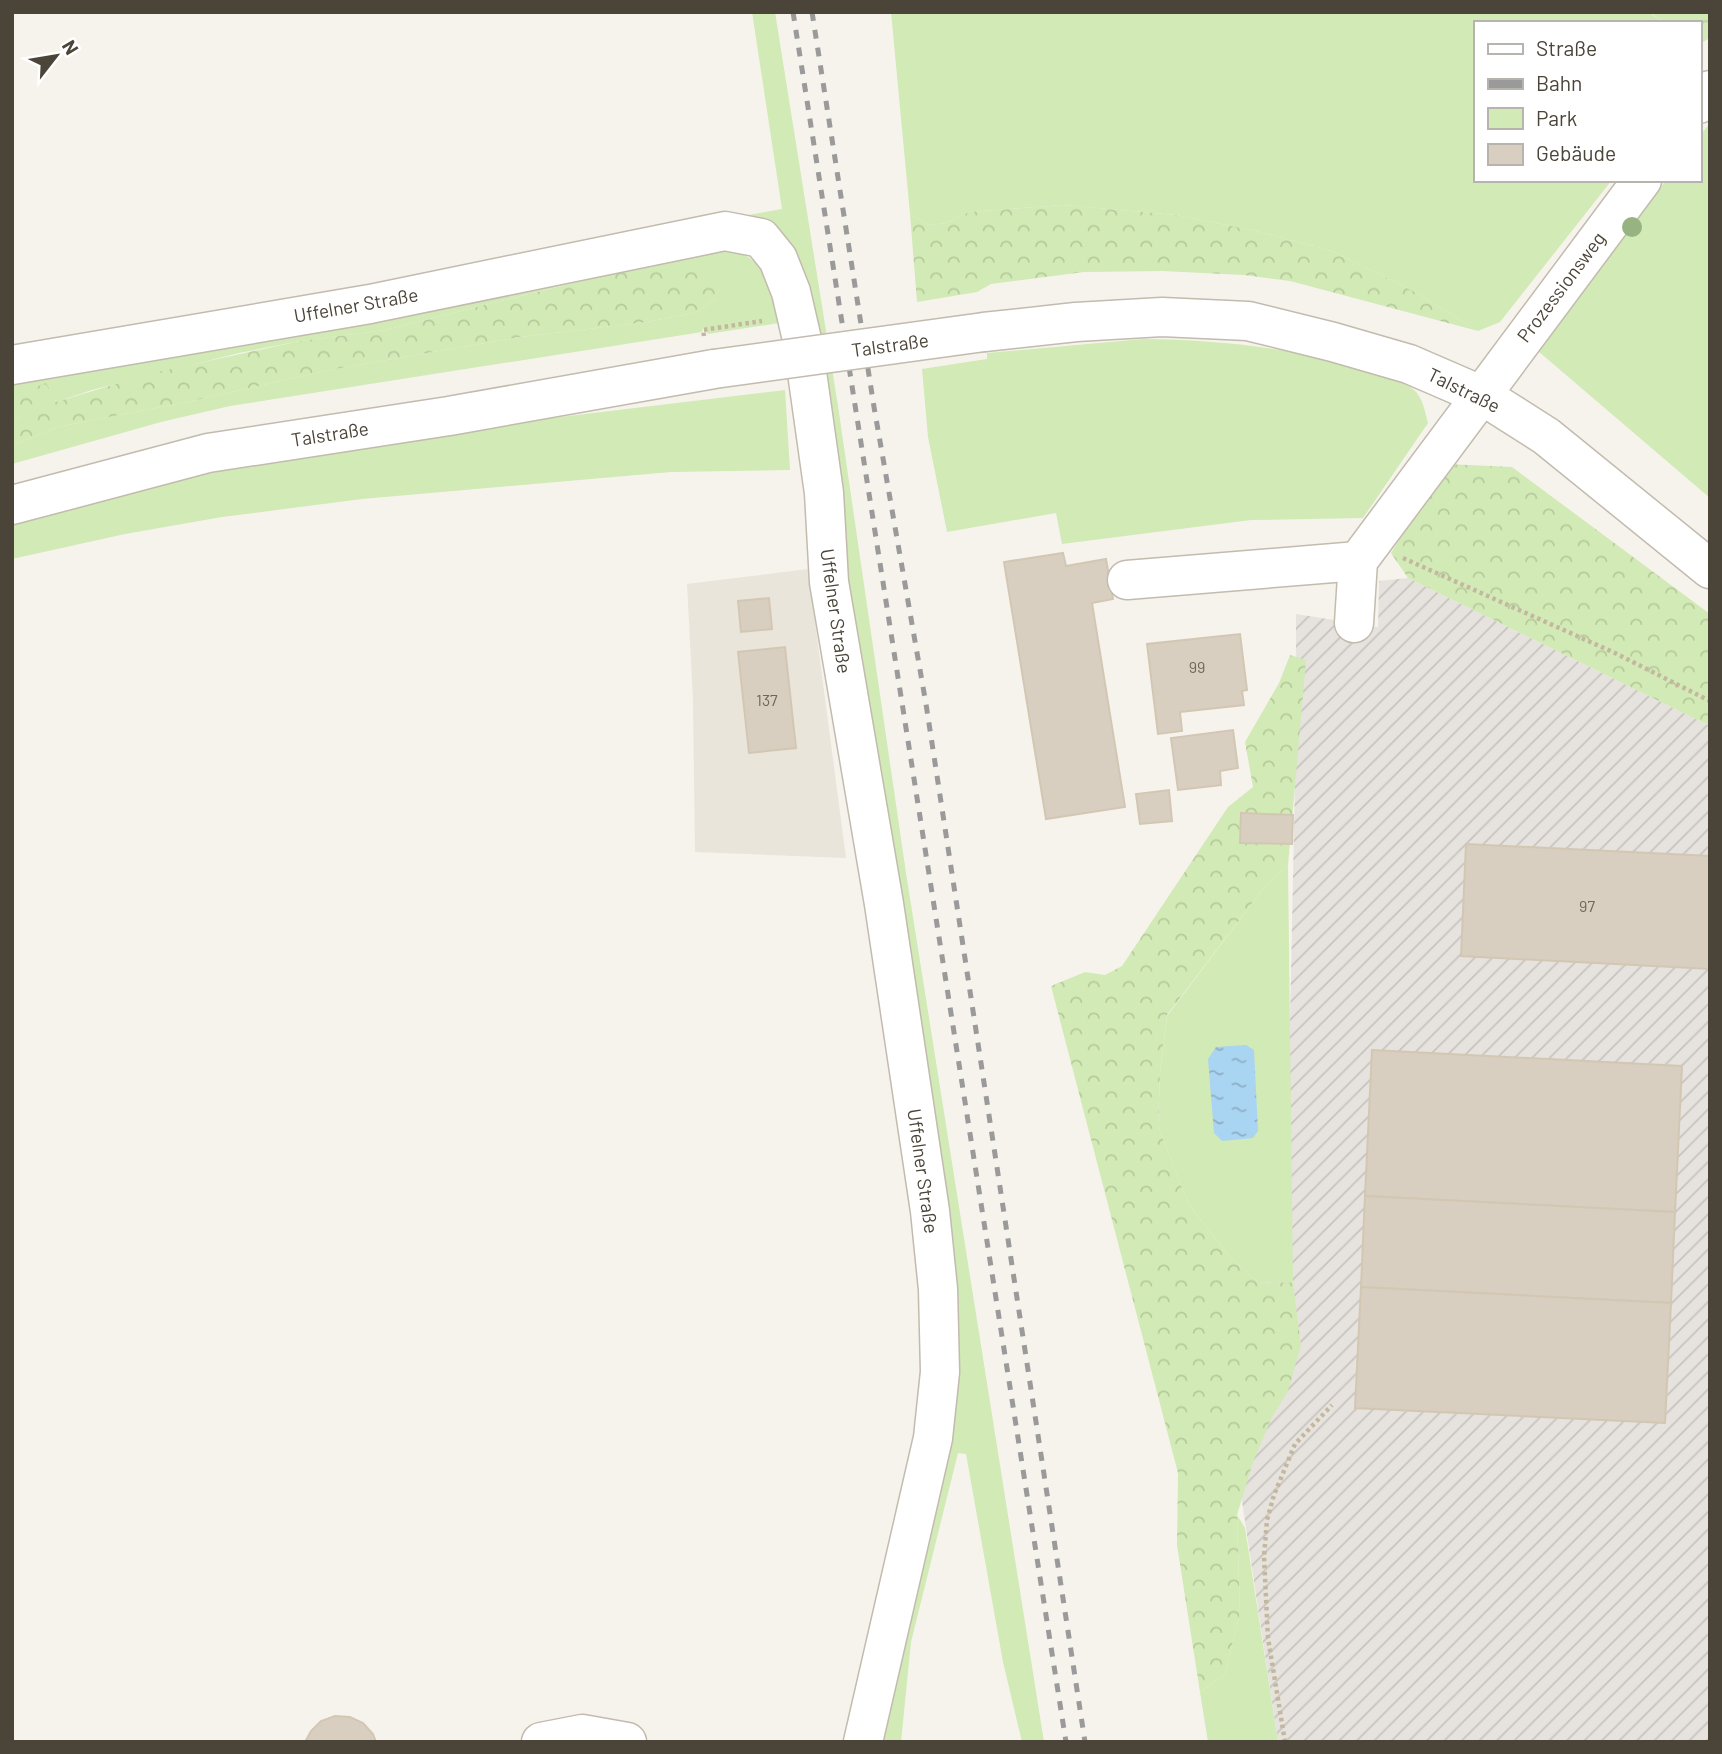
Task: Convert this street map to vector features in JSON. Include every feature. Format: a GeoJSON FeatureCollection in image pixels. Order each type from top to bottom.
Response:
{"type":"FeatureCollection","features":[{"type":"Feature","properties":{"kind":"street","name":"Prozessionsweg"},"geometry":{"type":"LineString","coordinates":[[1364,552],[1640,182]]}},
{"type":"Feature","properties":{"kind":"street","name":"Uffelner Straße"},"geometry":{"type":"LineString","coordinates":[[12,365],[370,304],[725,231],[761,238],[778,259],[791,292],[803,344],[824,493],[829,582],[886,917],[930,1211],[938,1289],[940,1372],[933,1438],[863,1742]]}},
{"type":"Feature","properties":{"kind":"street","name":"Talstraße"},"geometry":{"type":"LineString","coordinates":[[12,505],[208,453],[449,416],[709,355],[1076,322],[1162,317],[1248,321],[1409,364],[1483,396],[1546,436],[1710,569]]}},
{"type":"Feature","properties":{"kind":"street"},"geometry":{"type":"LineString","coordinates":[[1127,580],[1364,552],[1354,622]]}},
{"type":"Feature","properties":{"kind":"street"},"geometry":{"type":"LineString","coordinates":[[541,1742],[582,1734],[627,1742]]}},
{"type":"Feature","properties":{"kind":"path"},"geometry":{"type":"LineString","coordinates":[[709,355],[704,330],[764,320]]}},
{"type":"Feature","properties":{"kind":"path"},"geometry":{"type":"LineString","coordinates":[[1364,552],[1615,653],[1710,701]]}},
{"type":"Feature","properties":{"kind":"path"},"geometry":{"type":"LineString","coordinates":[[1285,1742],[1268,1637],[1264,1556],[1267,1520],[1273,1494],[1295,1444],[1332,1405]]}},
{"type":"Feature","properties":{"kind":"shaded area"},"geometry":{"type":"Polygon","coordinates":[[[808,569],[846,858],[695,852],[693,700],[687,584],[808,569]]]}},
{"type":"Feature","properties":{"kind":"shaded area"},"geometry":{"type":"Polygon","coordinates":[[[1408,578],[1710,726],[1710,1742],[1278,1742],[1234,1448],[1286,1215],[1296,614],[1378,627],[1379,581],[1408,578]]]}},
{"type":"Feature","properties":{"kind":"green space"},"geometry":{"type":"Polygon","coordinates":[[[752,12],[775,12],[838,406],[906,873],[1044,1742],[1022,1742],[1003,1662],[966,1454],[958,1453],[911,1642],[901,1742],[872,1742],[945,1399],[798,281],[732,218],[782,209],[752,12]]]}},
{"type":"Feature","properties":{"kind":"green space"},"geometry":{"type":"Polygon","coordinates":[[[891,12],[1648,12],[1662,21],[1474,21],[1474,182],[1610,182],[1500,322],[1478,331],[1415,292],[1332,251],[1256,231],[1176,215],[1063,205],[969,212],[946,223],[929,225],[910,214],[891,12]]]}},
{"type":"Feature","properties":{"kind":"green space"},"geometry":{"type":"Polygon","coordinates":[[[1649,12],[1710,12],[1710,38],[1701,43],[1701,21],[1662,21],[1649,12]]]}},
{"type":"Feature","properties":{"kind":"green space"},"geometry":{"type":"Polygon","coordinates":[[[1710,123],[1710,498],[1538,351],[1665,182],[1701,182],[1701,134],[1710,123]]]}},
{"type":"Feature","properties":{"kind":"green space"},"geometry":{"type":"Polygon","coordinates":[[[1063,205],[1176,215],[1256,231],[1332,251],[1415,292],[1478,331],[1290,281],[1244,275],[1163,271],[1084,272],[991,284],[977,292],[917,302],[910,214],[929,225],[946,223],[969,212],[1063,205]]]}},
{"type":"Feature","properties":{"kind":"green space"},"geometry":{"type":"Polygon","coordinates":[[[716,243],[748,257],[761,269],[770,287],[779,323],[708,334],[703,327],[702,332],[230,406],[161,422],[12,464],[12,446],[57,427],[192,401],[329,370],[520,337],[647,322],[694,313],[716,299],[649,264],[385,330],[300,341],[239,353],[92,390],[56,402],[46,384],[20,417],[12,421],[12,372],[716,243]]]}},
{"type":"Feature","properties":{"kind":"green space"},"geometry":{"type":"Polygon","coordinates":[[[650,264],[710,264],[719,284],[716,299],[694,313],[647,322],[520,337],[329,370],[192,401],[57,427],[12,446],[12,421],[20,417],[17,395],[46,383],[56,402],[149,374],[300,341],[385,330],[650,264]]]}},
{"type":"Feature","properties":{"kind":"green space"},"geometry":{"type":"Polygon","coordinates":[[[1143,339],[1260,347],[1345,364],[1409,386],[1421,400],[1428,423],[1363,518],[1251,520],[1062,544],[1056,513],[947,532],[928,437],[922,369],[987,359],[987,353],[1143,339]]]}},
{"type":"Feature","properties":{"kind":"green space"},"geometry":{"type":"Polygon","coordinates":[[[785,390],[790,470],[671,472],[362,499],[222,517],[125,534],[12,559],[12,525],[153,486],[253,464],[486,426],[785,390]]]}},
{"type":"Feature","properties":{"kind":"green space"},"geometry":{"type":"Polygon","coordinates":[[[1446,464],[1512,467],[1710,614],[1710,726],[1408,578],[1391,553],[1446,464]]]}},
{"type":"Feature","properties":{"kind":"green space"},"geometry":{"type":"Polygon","coordinates":[[[1290,655],[1306,660],[1288,865],[1262,890],[1167,1015],[1160,1072],[1158,1126],[1188,1203],[1228,1255],[1258,1282],[1293,1283],[1301,1345],[1288,1391],[1272,1417],[1253,1462],[1237,1515],[1240,1613],[1225,1674],[1200,1692],[1177,1545],[1178,1473],[1051,986],[1085,972],[1105,975],[1122,966],[1228,807],[1253,787],[1245,742],[1279,683],[1290,655]]]}},
{"type":"Feature","properties":{"kind":"green space"},"geometry":{"type":"Polygon","coordinates":[[[1288,865],[1293,1283],[1258,1282],[1228,1255],[1188,1203],[1158,1126],[1160,1072],[1167,1016],[1262,890],[1288,865]]]}},
{"type":"Feature","properties":{"kind":"green space"},"geometry":{"type":"Polygon","coordinates":[[[1237,1515],[1245,1528],[1278,1742],[1208,1742],[1200,1692],[1225,1674],[1240,1613],[1237,1515]]]}},
{"type":"Feature","properties":{"kind":"water"},"geometry":{"type":"Polygon","coordinates":[[[1246,1045],[1254,1050],[1258,1131],[1253,1138],[1222,1141],[1214,1133],[1208,1059],[1216,1047],[1246,1045]]]}},
{"type":"Feature","properties":{"kind":"building"},"geometry":{"type":"Polygon","coordinates":[[[1063,553],[1066,566],[1106,559],[1113,599],[1092,603],[1125,807],[1046,819],[1004,562],[1063,553]]]}},
{"type":"Feature","properties":{"kind":"building"},"geometry":{"type":"Polygon","coordinates":[[[769,598],[772,629],[741,632],[738,601],[769,598]]]}},
{"type":"Feature","properties":{"kind":"building"},"geometry":{"type":"Polygon","coordinates":[[[1240,634],[1247,690],[1242,691],[1244,705],[1180,712],[1182,731],[1158,734],[1147,644],[1240,634]]]}},
{"type":"Feature","properties":{"kind":"building"},"geometry":{"type":"Polygon","coordinates":[[[785,647],[796,748],[749,753],[738,652],[785,647]]]}},
{"type":"Feature","properties":{"kind":"building"},"geometry":{"type":"Polygon","coordinates":[[[1233,730],[1238,768],[1220,771],[1221,785],[1178,790],[1171,738],[1233,730]]]}},
{"type":"Feature","properties":{"kind":"building"},"geometry":{"type":"Polygon","coordinates":[[[1169,790],[1172,821],[1140,824],[1136,794],[1169,790]]]}},
{"type":"Feature","properties":{"kind":"building"},"geometry":{"type":"Polygon","coordinates":[[[1241,813],[1293,815],[1292,844],[1240,843],[1241,813]]]}},
{"type":"Feature","properties":{"kind":"building"},"geometry":{"type":"Polygon","coordinates":[[[1466,844],[1710,856],[1710,969],[1461,956],[1466,844]]]}},
{"type":"Feature","properties":{"kind":"building"},"geometry":{"type":"Polygon","coordinates":[[[1372,1050],[1682,1066],[1675,1212],[1365,1196],[1372,1050]]]}},
{"type":"Feature","properties":{"kind":"building"},"geometry":{"type":"Polygon","coordinates":[[[1365,1196],[1675,1212],[1671,1303],[1361,1287],[1365,1196]]]}},
{"type":"Feature","properties":{"kind":"building"},"geometry":{"type":"Polygon","coordinates":[[[1361,1287],[1671,1303],[1665,1423],[1355,1408],[1361,1287]]]}},
{"type":"Feature","properties":{"kind":"building"},"geometry":{"type":"Polygon","coordinates":[[[335,1716],[350,1717],[363,1723],[376,1742],[305,1742],[321,1721],[335,1716]]]}},
{"type":"Feature","properties":{"kind":"railway"},"geometry":{"type":"LineString","coordinates":[[793,12],[1066,1742]]}},
{"type":"Feature","properties":{"kind":"railway"},"geometry":{"type":"LineString","coordinates":[[812,12],[874,407],[926,704],[1085,1742]]}}]}
